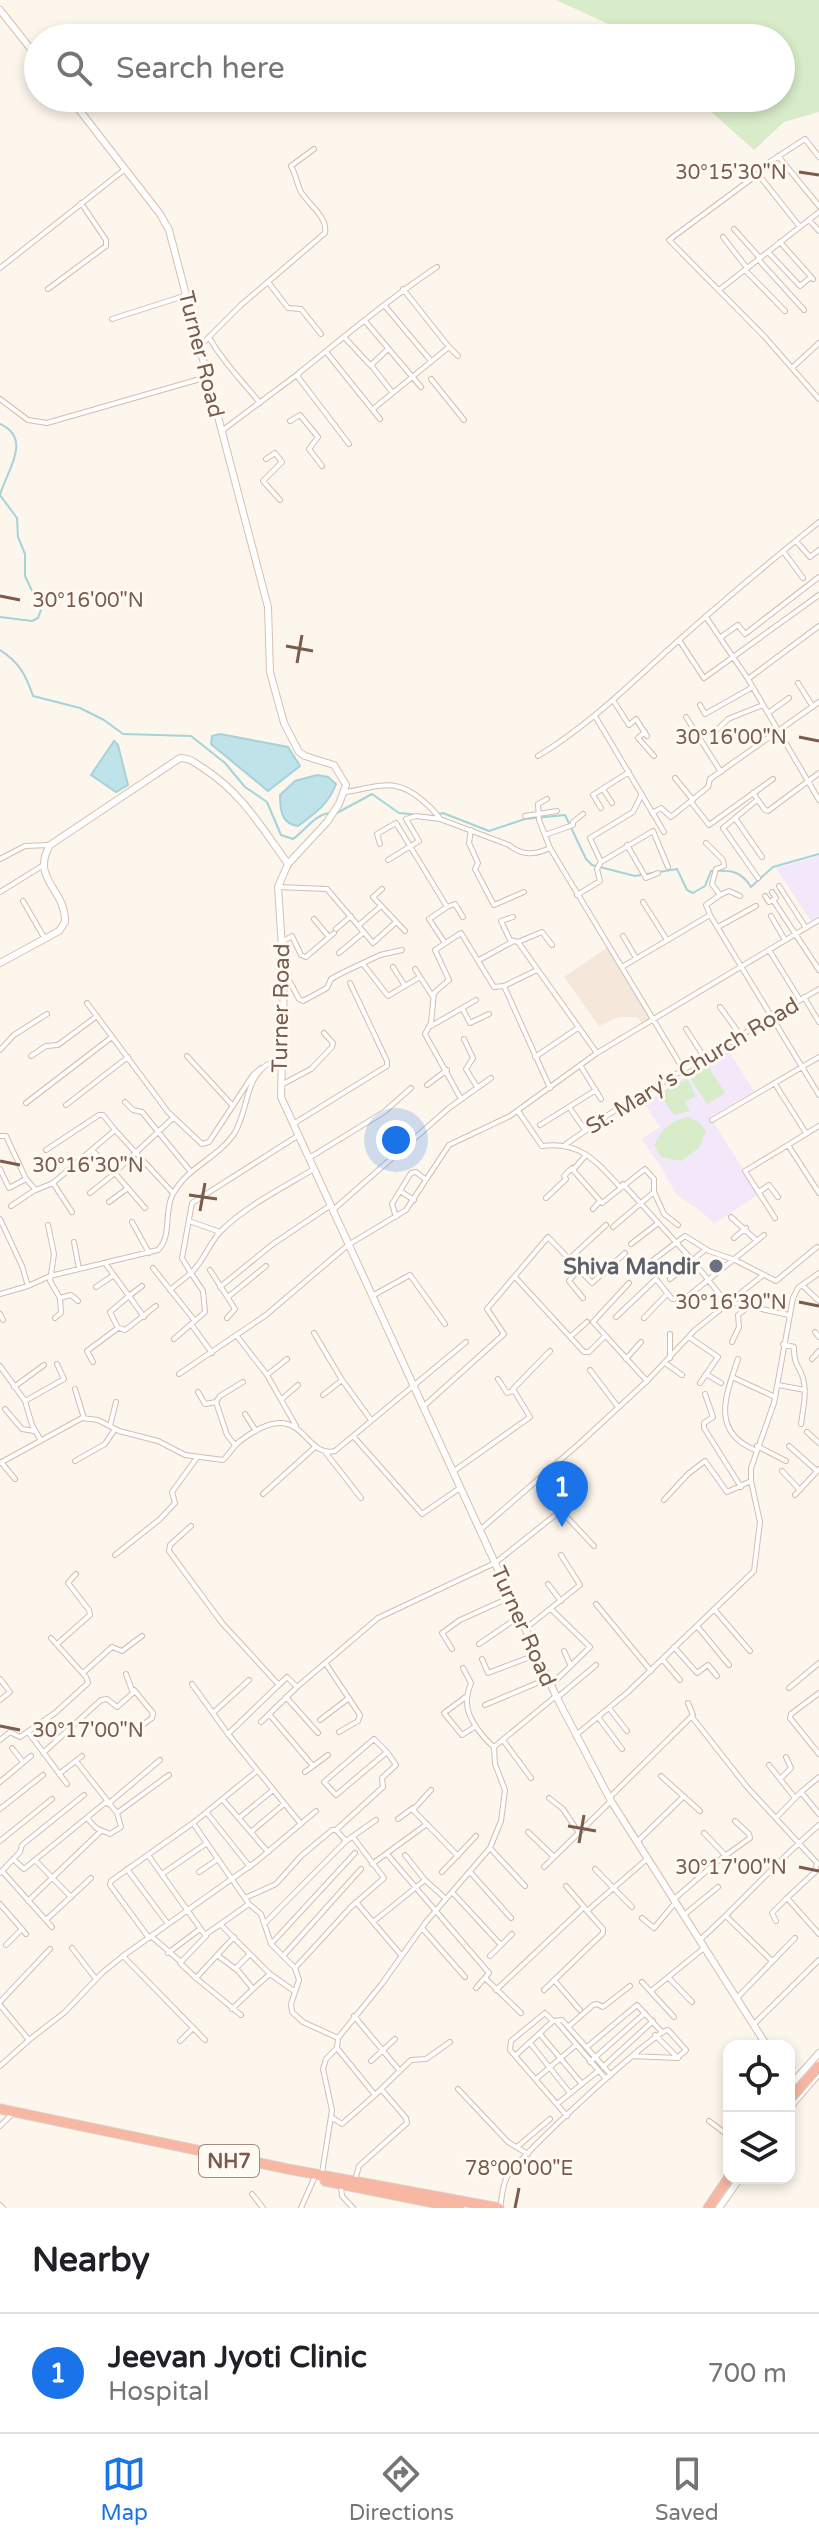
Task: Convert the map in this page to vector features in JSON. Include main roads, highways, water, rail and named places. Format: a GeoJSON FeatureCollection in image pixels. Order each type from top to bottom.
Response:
{"type":"FeatureCollection","features":[{"type":"Feature","properties":{"kind":"highway"},"geometry":{"type":"LineString","coordinates":[[795,2085],[819,2060]]}},
{"type":"Feature","properties":{"kind":"highway"},"geometry":{"type":"LineString","coordinates":[[795,2093],[819,2066]]}},
{"type":"Feature","properties":{"kind":"highway","name":"NH7"},"geometry":{"type":"LineString","coordinates":[[0,2111],[140,2140]]}},
{"type":"Feature","properties":{"kind":"highway","name":"NH7"},"geometry":{"type":"LineString","coordinates":[[0,2111],[255,2164],[500,2208]]}},
{"type":"Feature","properties":{"kind":"highway"},"geometry":{"type":"LineString","coordinates":[[344,2181],[479,2208]]}},
{"type":"Feature","properties":{"kind":"highway","name":"NH7"},"geometry":{"type":"LineString","coordinates":[[344,2181],[459,2208]]}},
{"type":"Feature","properties":{"kind":"highway"},"geometry":{"type":"LineString","coordinates":[[706,2208],[726,2184]]}},
{"type":"Feature","properties":{"kind":"highway"},"geometry":{"type":"LineString","coordinates":[[717,2208],[729,2184]]}},
{"type":"Feature","properties":{"kind":"main road"},"geometry":{"type":"LineString","coordinates":[[0,10],[24,40]]}},
{"type":"Feature","properties":{"kind":"main road","name":"Turner Road"},"geometry":{"type":"LineString","coordinates":[[80,112],[165,222],[268,607],[270,672],[284,723],[299,752],[334,765],[346,785],[339,804],[327,822],[288,864],[278,887],[284,978],[281,1097],[576,1735],[636,1843],[701,1939],[763,2040]]}},
{"type":"Feature","properties":{"kind":"main road"},"geometry":{"type":"LineString","coordinates":[[1,961],[45,939],[62,928],[66,919],[61,900],[42,866],[50,845],[177,760],[185,758],[223,780],[248,807],[288,864]]}},
{"type":"Feature","properties":{"kind":"main road"},"geometry":{"type":"LineString","coordinates":[[795,2084],[819,2053]]}},
{"type":"Feature","properties":{"kind":"main road"},"geometry":{"type":"LineString","coordinates":[[795,2086],[819,2073]]}},
{"type":"Feature","properties":{"kind":"water"},"geometry":{"type":"Polygon","coordinates":[[[220,734],[288,747],[300,766],[268,791],[211,744],[212,736],[220,734]]]}},
{"type":"Feature","properties":{"kind":"water"},"geometry":{"type":"Polygon","coordinates":[[[114,741],[118,745],[128,785],[116,792],[91,775],[114,741]]]}},
{"type":"Feature","properties":{"kind":"water"},"geometry":{"type":"Polygon","coordinates":[[[317,775],[328,777],[336,784],[320,808],[298,826],[292,825],[281,810],[280,795],[295,781],[317,775]]]}},
{"type":"Feature","properties":{"kind":"waterway"},"geometry":{"type":"LineString","coordinates":[[0,424],[10,430],[16,448],[0,495],[17,518],[18,537],[25,554],[25,576],[41,610],[38,618],[32,621],[0,617]]}},
{"type":"Feature","properties":{"kind":"waterway"},"geometry":{"type":"LineString","coordinates":[[0,650],[21,670],[33,696],[80,708],[123,734],[191,736],[225,763],[245,787],[267,802],[281,835],[293,839],[314,820],[329,813]]}},
{"type":"Feature","properties":{"kind":"waterway"},"geometry":{"type":"LineString","coordinates":[[335,814],[372,794],[399,813],[431,816],[443,813],[489,831],[525,819],[565,815],[586,859],[592,865],[635,876],[677,869],[687,890],[693,893],[705,886],[711,871],[734,872],[751,887],[773,867],[819,854]]}},
{"type":"Feature","properties":{"kind":"place","name":"Shiva Mandir"},"geometry":{"type":"Point","coordinates":[716,1266]}},
{"type":"Feature","properties":{"kind":"place","name":"Jeevan Jyoti Clinic"},"geometry":{"type":"Point","coordinates":[562,1527]}}]}
